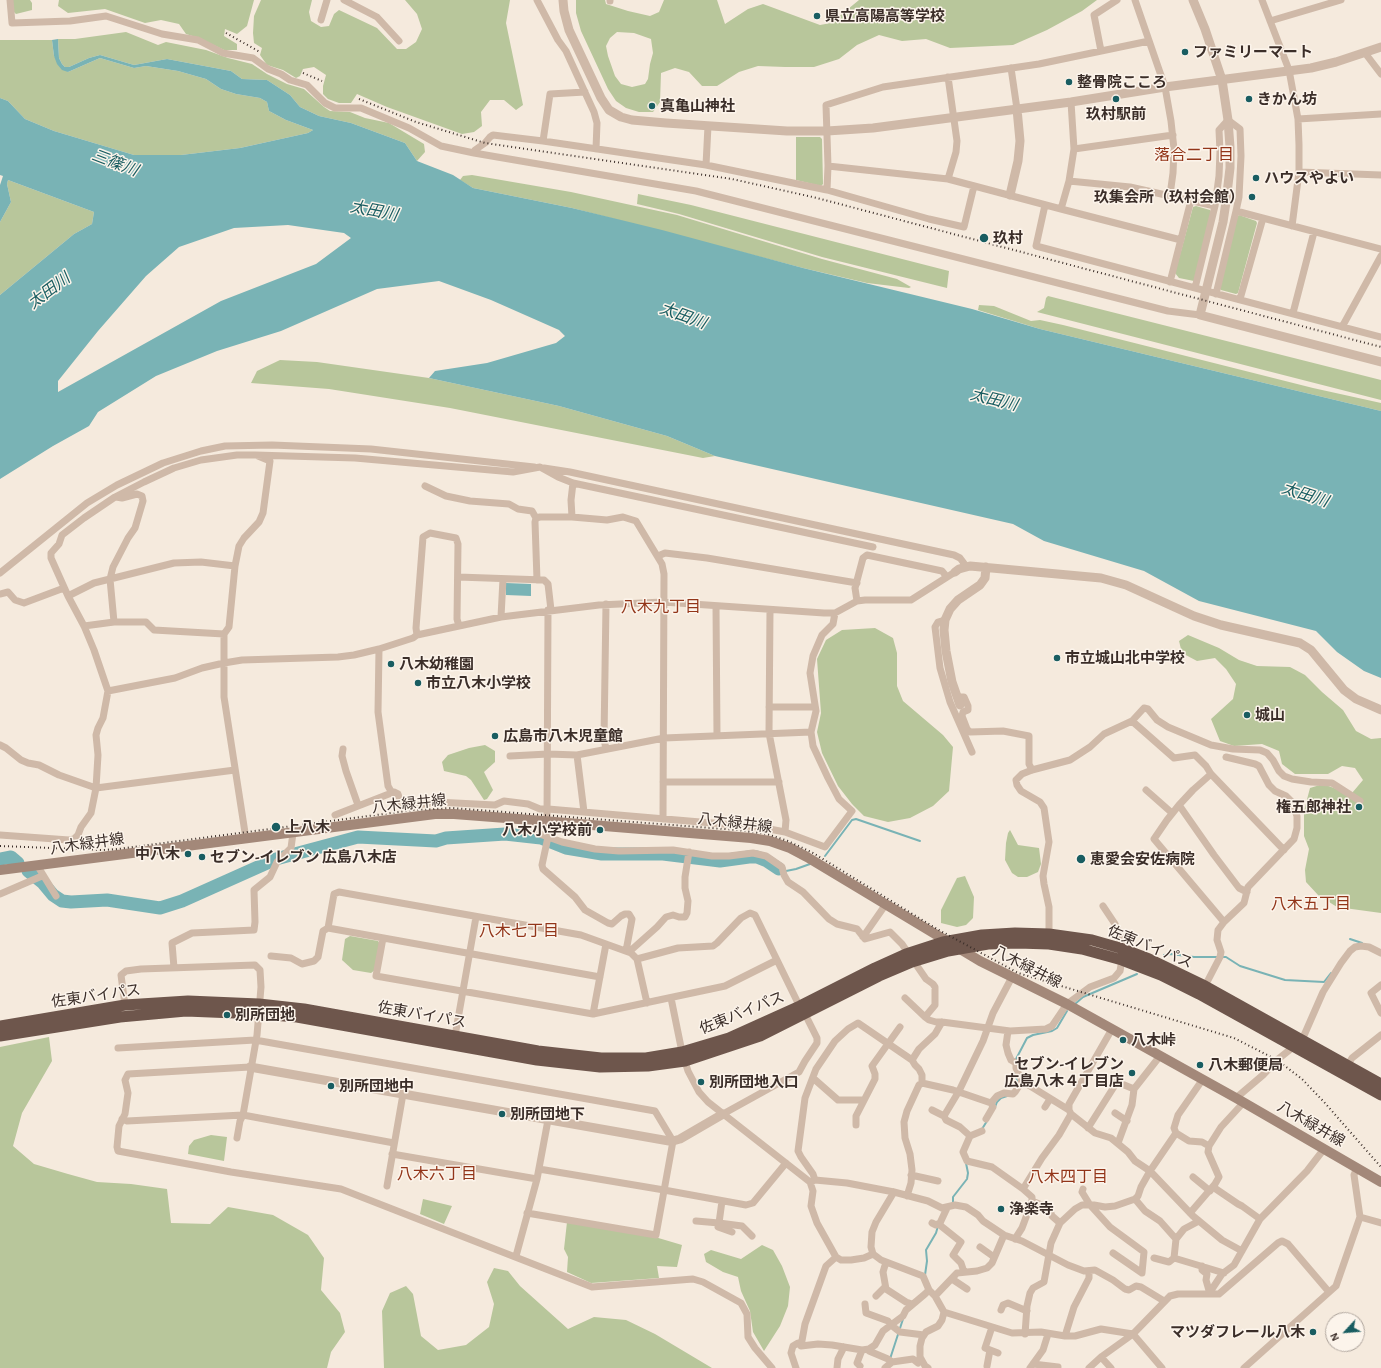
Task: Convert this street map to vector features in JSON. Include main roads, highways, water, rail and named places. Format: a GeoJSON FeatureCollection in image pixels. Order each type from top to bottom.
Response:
{"type":"FeatureCollection","features":[{"type":"Feature","properties":{"kind":"highway","name":"佐東バイパス"},"geometry":{"type":"LineString","coordinates":[[1049,939],[1122,960],[1161,975],[1381,1084]]}},
{"type":"Feature","properties":{"kind":"highway","name":"佐東バイパス"},"geometry":{"type":"LineString","coordinates":[[0,1026],[125,1006],[188,1001],[259,1009],[537,1060],[600,1067],[648,1066],[760,1036],[879,976],[909,958],[948,951],[985,940],[1018,943],[1049,939],[1092,940],[1120,948],[1149,959],[1205,986],[1381,1095]]}},
{"type":"Feature","properties":{"kind":"highway","name":"佐東バイパス"},"geometry":{"type":"LineString","coordinates":[[0,1036],[120,1017],[186,1011],[304,1009],[538,1051],[601,1058],[684,1057]]}},
{"type":"Feature","properties":{"kind":"main road","name":"八木緑井線"},"geometry":{"type":"LineString","coordinates":[[0,870],[435,814],[454,814],[542,821],[751,838],[770,841],[790,848],[807,857],[980,961],[1067,1004],[1203,1079],[1381,1182]]}},
{"type":"Feature","properties":{"kind":"water"},"geometry":{"type":"Polygon","coordinates":[[[58,39],[59,58],[65,67],[69,67],[100,55],[134,65],[167,59],[231,71],[242,79],[267,80],[290,95],[300,107],[319,116],[351,123],[405,143],[417,161],[453,175],[473,188],[572,208],[662,230],[803,268],[972,309],[1040,329],[1381,411],[1381,678],[1364,671],[1337,652],[1316,631],[1199,601],[1144,571],[1044,541],[1013,524],[715,456],[667,436],[559,406],[429,378],[435,371],[487,363],[556,343],[565,336],[559,330],[491,300],[439,281],[377,289],[281,331],[217,351],[156,376],[98,412],[89,426],[53,446],[0,479],[0,295],[74,234],[92,224],[94,212],[8,180],[7,184],[11,202],[0,222],[0,185],[3,176],[0,175],[0,98],[8,101],[25,119],[54,131],[134,155],[181,155],[240,148],[308,133],[313,130],[286,120],[269,111],[267,102],[260,98],[236,94],[221,89],[206,79],[178,71],[146,66],[134,68],[100,58],[68,72],[62,70],[57,64],[54,56],[52,40],[58,39]],[[288,225],[234,228],[179,247],[146,276],[98,331],[58,381],[58,392],[221,301],[316,264],[351,238],[344,233],[288,225]]]}},
{"type":"Feature","properties":{"kind":"water"},"geometry":{"type":"Polygon","coordinates":[[[506,583],[531,584],[531,596],[506,595],[506,583]]]}},
{"type":"Feature","properties":{"kind":"waterway"},"geometry":{"type":"LineString","coordinates":[[825,856],[852,820],[856,819],[920,841]]}},
{"type":"Feature","properties":{"kind":"waterway"},"geometry":{"type":"LineString","coordinates":[[28,871],[43,883],[53,895],[62,901],[107,900],[160,908],[182,901],[276,859],[358,837],[436,841],[446,838],[505,834],[541,838],[566,848],[602,854],[663,854],[720,861],[757,857],[767,861],[779,869]]}},
{"type":"Feature","properties":{"kind":"waterway"},"geometry":{"type":"LineString","coordinates":[[0,859],[11,857],[18,863]]}},
{"type":"Feature","properties":{"kind":"waterway"},"geometry":{"type":"LineString","coordinates":[[786,871],[810,864]]}},
{"type":"Feature","properties":{"kind":"waterway"},"geometry":{"type":"LineString","coordinates":[[1350,939],[1362,943]]}},
{"type":"Feature","properties":{"kind":"waterway"},"geometry":{"type":"LineString","coordinates":[[1164,955],[1171,954],[1194,957],[1218,957]]}},
{"type":"Feature","properties":{"kind":"waterway"},"geometry":{"type":"LineString","coordinates":[[1222,957],[1226,957],[1240,966],[1285,980],[1324,982],[1331,973]]}},
{"type":"Feature","properties":{"kind":"waterway"},"geometry":{"type":"LineString","coordinates":[[1075,1004],[1083,997],[1137,974]]}},
{"type":"Feature","properties":{"kind":"waterway"},"geometry":{"type":"LineString","coordinates":[[1015,1061],[1027,1038],[1033,1035],[1052,1031],[1057,1028],[1067,1011]]}},
{"type":"Feature","properties":{"kind":"waterway"},"geometry":{"type":"LineString","coordinates":[[1015,1073],[1018,1084]]}},
{"type":"Feature","properties":{"kind":"waterway"},"geometry":{"type":"LineString","coordinates":[[995,1107],[1001,1098],[1007,1096]]}},
{"type":"Feature","properties":{"kind":"waterway"},"geometry":{"type":"LineString","coordinates":[[982,1129],[987,1121]]}},
{"type":"Feature","properties":{"kind":"waterway"},"geometry":{"type":"LineString","coordinates":[[953,1204],[953,1197],[967,1179],[968,1173],[966,1163]]}},
{"type":"Feature","properties":{"kind":"waterway"},"geometry":{"type":"LineString","coordinates":[[925,1275],[927,1261],[926,1250],[936,1233],[938,1226]]}},
{"type":"Feature","properties":{"kind":"waterway"},"geometry":{"type":"LineString","coordinates":[[890,1359],[903,1319]]}},
{"type":"Feature","properties":{"kind":"railway"},"geometry":{"type":"LineString","coordinates":[[226,33],[260,52]]}},
{"type":"Feature","properties":{"kind":"railway"},"geometry":{"type":"LineString","coordinates":[[303,73],[322,81]]}},
{"type":"Feature","properties":{"kind":"railway"},"geometry":{"type":"LineString","coordinates":[[359,99],[416,122],[485,143],[732,179],[817,198],[1381,347]]}},
{"type":"Feature","properties":{"kind":"railway"},"geometry":{"type":"LineString","coordinates":[[0,846],[103,850],[118,849],[414,810],[452,808],[737,830],[767,834],[788,841],[813,853],[937,929],[1018,973],[1234,1038],[1277,1060],[1302,1079],[1381,1167]]}},
{"type":"Feature","properties":{"kind":"place","name":"県立高陽高等学校"},"geometry":{"type":"Point","coordinates":[817,16]}},
{"type":"Feature","properties":{"kind":"place","name":"ファミリーマート"},"geometry":{"type":"Point","coordinates":[1185,52]}},
{"type":"Feature","properties":{"kind":"place","name":"整骨院こころ"},"geometry":{"type":"Point","coordinates":[1069,82]}},
{"type":"Feature","properties":{"kind":"place","name":"玖村駅前"},"geometry":{"type":"Point","coordinates":[1116,99]}},
{"type":"Feature","properties":{"kind":"place","name":"きかん坊"},"geometry":{"type":"Point","coordinates":[1249,99]}},
{"type":"Feature","properties":{"kind":"place","name":"真亀山神社"},"geometry":{"type":"Point","coordinates":[652,106]}},
{"type":"Feature","properties":{"kind":"place","name":"ハウスやよい"},"geometry":{"type":"Point","coordinates":[1256,178]}},
{"type":"Feature","properties":{"kind":"place","name":"玖集会所（玖村会館）"},"geometry":{"type":"Point","coordinates":[1252,197]}},
{"type":"Feature","properties":{"kind":"place","name":"玖村"},"geometry":{"type":"Point","coordinates":[984,238]}},
{"type":"Feature","properties":{"kind":"place","name":"市立城山北中学校"},"geometry":{"type":"Point","coordinates":[1057,658]}},
{"type":"Feature","properties":{"kind":"place","name":"八木幼稚園"},"geometry":{"type":"Point","coordinates":[391,664]}},
{"type":"Feature","properties":{"kind":"place","name":"市立八木小学校"},"geometry":{"type":"Point","coordinates":[418,683]}},
{"type":"Feature","properties":{"kind":"place","name":"城山"},"geometry":{"type":"Point","coordinates":[1247,715]}},
{"type":"Feature","properties":{"kind":"place","name":"広島市八木児童館"},"geometry":{"type":"Point","coordinates":[495,736]}},
{"type":"Feature","properties":{"kind":"place","name":"権五郎神社"},"geometry":{"type":"Point","coordinates":[1359,807]}},
{"type":"Feature","properties":{"kind":"place","name":"上八木"},"geometry":{"type":"Point","coordinates":[276,827]}},
{"type":"Feature","properties":{"kind":"place","name":"八木小学校前"},"geometry":{"type":"Point","coordinates":[600,830]}},
{"type":"Feature","properties":{"kind":"place","name":"中八木"},"geometry":{"type":"Point","coordinates":[188,854]}},
{"type":"Feature","properties":{"kind":"place","name":"セブン-イレブン 広島八木店"},"geometry":{"type":"Point","coordinates":[202,857]}},
{"type":"Feature","properties":{"kind":"place","name":"恵愛会安佐病院"},"geometry":{"type":"Point","coordinates":[1081,859]}},
{"type":"Feature","properties":{"kind":"place","name":"別所団地"},"geometry":{"type":"Point","coordinates":[227,1015]}},
{"type":"Feature","properties":{"kind":"place","name":"八木峠"},"geometry":{"type":"Point","coordinates":[1123,1040]}},
{"type":"Feature","properties":{"kind":"place","name":"八木郵便局"},"geometry":{"type":"Point","coordinates":[1200,1065]}},
{"type":"Feature","properties":{"kind":"place","name":"セブン‐イレブン 広島八木４丁目店"},"geometry":{"type":"Point","coordinates":[1132,1073]}},
{"type":"Feature","properties":{"kind":"place","name":"別所団地入口"},"geometry":{"type":"Point","coordinates":[701,1082]}},
{"type":"Feature","properties":{"kind":"place","name":"別所団地中"},"geometry":{"type":"Point","coordinates":[331,1086]}},
{"type":"Feature","properties":{"kind":"place","name":"別所団地下"},"geometry":{"type":"Point","coordinates":[502,1114]}},
{"type":"Feature","properties":{"kind":"place","name":"浄楽寺"},"geometry":{"type":"Point","coordinates":[1001,1209]}},
{"type":"Feature","properties":{"kind":"place","name":"マツダフレール八木"},"geometry":{"type":"Point","coordinates":[1313,1332]}},
{"type":"Feature","properties":{"kind":"district","name":"落合二丁目"},"geometry":{"type":"Point","coordinates":[1194,155]}},
{"type":"Feature","properties":{"kind":"district","name":"八木九丁目"},"geometry":{"type":"Point","coordinates":[661,607]}},
{"type":"Feature","properties":{"kind":"district","name":"八木五丁目"},"geometry":{"type":"Point","coordinates":[1311,904]}},
{"type":"Feature","properties":{"kind":"district","name":"八木七丁目"},"geometry":{"type":"Point","coordinates":[519,931]}},
{"type":"Feature","properties":{"kind":"district","name":"八木六丁目"},"geometry":{"type":"Point","coordinates":[437,1174]}},
{"type":"Feature","properties":{"kind":"district","name":"八木四丁目"},"geometry":{"type":"Point","coordinates":[1068,1177]}},
{"type":"Feature","properties":{"kind":"water label","name":"三篠川"},"geometry":{"type":"Point","coordinates":[115,163]}},
{"type":"Feature","properties":{"kind":"water label","name":"太田川"},"geometry":{"type":"Point","coordinates":[374,211]}},
{"type":"Feature","properties":{"kind":"water label","name":"太田川"},"geometry":{"type":"Point","coordinates":[49,291]}},
{"type":"Feature","properties":{"kind":"water label","name":"太田川"},"geometry":{"type":"Point","coordinates":[683,316]}},
{"type":"Feature","properties":{"kind":"water label","name":"太田川"},"geometry":{"type":"Point","coordinates":[994,400]}},
{"type":"Feature","properties":{"kind":"water label","name":"太田川"},"geometry":{"type":"Point","coordinates":[1305,495]}}]}
